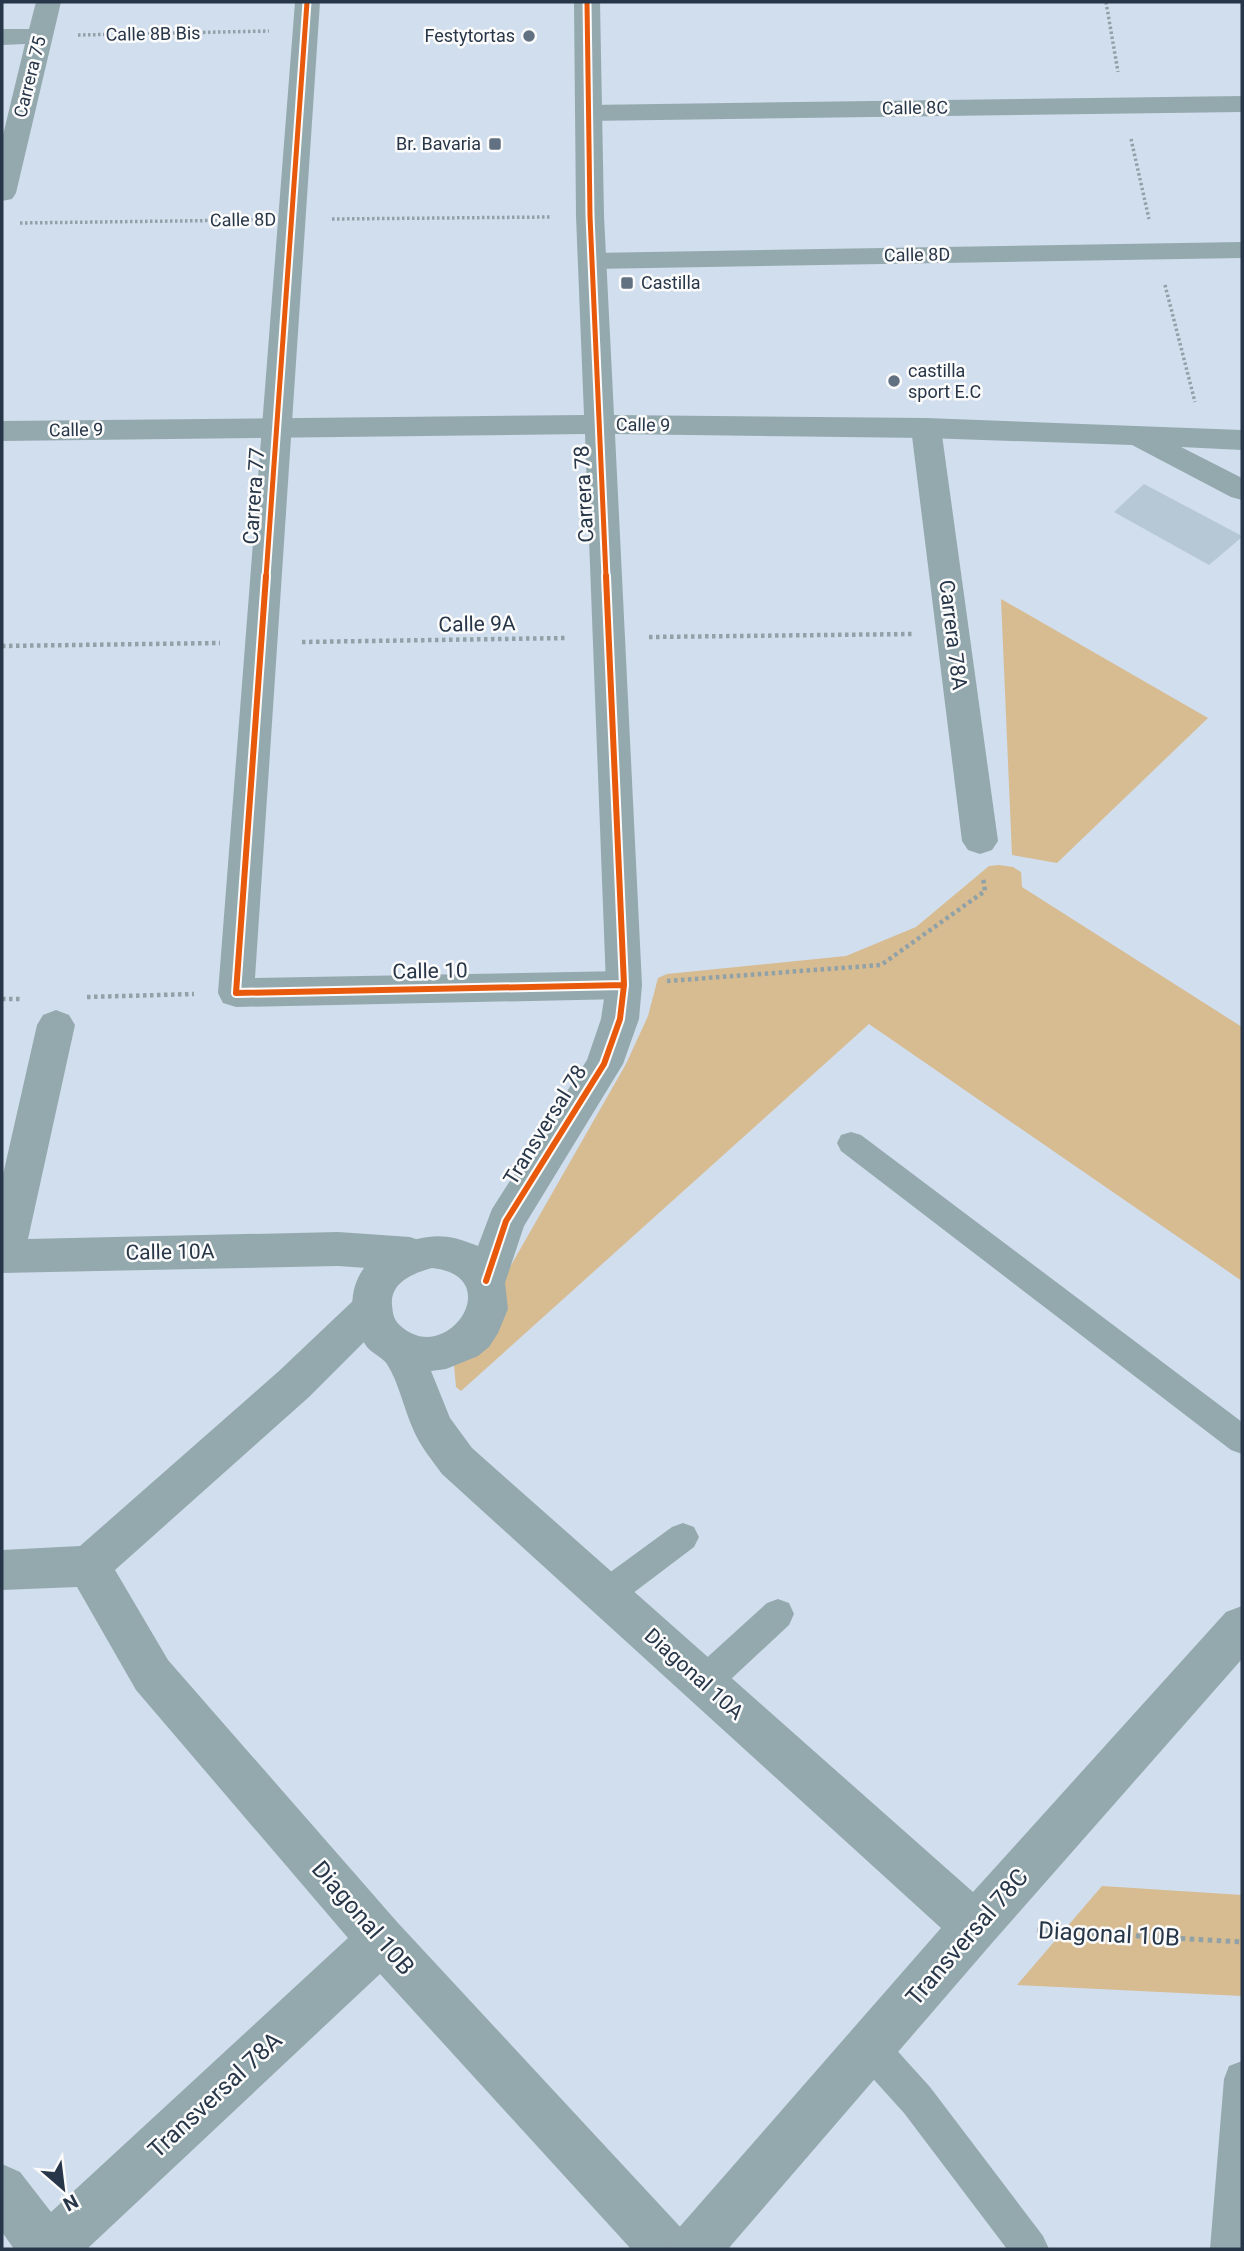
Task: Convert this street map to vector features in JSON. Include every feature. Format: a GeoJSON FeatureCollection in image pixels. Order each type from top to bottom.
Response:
{"type":"FeatureCollection","features":[{"type":"Feature","properties":{"kind":"street","name":"Carrera 75"},"geometry":{"type":"LineString","coordinates":[[2,193],[48,2]]}},
{"type":"Feature","properties":{"kind":"street","name":"Carrera 78"},"geometry":{"type":"LineString","coordinates":[[587,2],[598,424],[624,985]]}},
{"type":"Feature","properties":{"kind":"street","name":"Carrera 77"},"geometry":{"type":"LineString","coordinates":[[236,993],[306,16]]}},
{"type":"Feature","properties":{"kind":"street"},"geometry":{"type":"LineString","coordinates":[[2,37],[40,36]]}},
{"type":"Feature","properties":{"kind":"street","name":"Calle 8C"},"geometry":{"type":"LineString","coordinates":[[588,113],[1242,104]]}},
{"type":"Feature","properties":{"kind":"street","name":"Calle 8D"},"geometry":{"type":"LineString","coordinates":[[592,261],[1242,250]]}},
{"type":"Feature","properties":{"kind":"street","name":"Calle 9"},"geometry":{"type":"LineString","coordinates":[[2,431],[598,424],[926,428],[1242,440]]}},
{"type":"Feature","properties":{"kind":"street","name":"Carrera 78A"},"geometry":{"type":"LineString","coordinates":[[926,428],[980,841]]}},
{"type":"Feature","properties":{"kind":"street"},"geometry":{"type":"LineString","coordinates":[[1133,435],[1242,490]]}},
{"type":"Feature","properties":{"kind":"street","name":"Calle 10"},"geometry":{"type":"LineString","coordinates":[[236,993],[624,985]]}},
{"type":"Feature","properties":{"kind":"street","name":"Transversal 78"},"geometry":{"type":"LineString","coordinates":[[486,1281],[506,1221],[604,1064],[617,1028],[624,985]]}},
{"type":"Feature","properties":{"kind":"street"},"geometry":{"type":"LineString","coordinates":[[3,1256],[65,1011]]}},
{"type":"Feature","properties":{"kind":"street","name":"Transversal 78"},"geometry":{"type":"LineString","coordinates":[[455,1254],[506,1221]]}},
{"type":"Feature","properties":{"kind":"street"},"geometry":{"type":"LineString","coordinates":[[2,1570],[89,1566],[294,1384],[384,1319],[391,1264],[411,1254],[432,1251],[455,1254],[474,1265],[486,1281],[491,1298],[487,1317],[475,1334],[458,1346],[439,1353],[419,1354],[384,1319],[338,1249]]}},
{"type":"Feature","properties":{"kind":"street","name":"Calle 10A"},"geometry":{"type":"LineString","coordinates":[[3,1256],[338,1249],[411,1254]]}},
{"type":"Feature","properties":{"kind":"street","name":"Diagonal 10A"},"geometry":{"type":"LineString","coordinates":[[384,1319],[434,1429],[457,1461],[975,1927]]}},
{"type":"Feature","properties":{"kind":"street"},"geometry":{"type":"LineString","coordinates":[[427,1411],[458,1346]]}},
{"type":"Feature","properties":{"kind":"street","name":"Diagonal 10B"},"geometry":{"type":"LineString","coordinates":[[89,1566],[152,1675],[381,1940],[666,2249]]}},
{"type":"Feature","properties":{"kind":"street","name":"Transversal 78C"},"geometry":{"type":"LineString","coordinates":[[694,2249],[1242,1627]]}},
{"type":"Feature","properties":{"kind":"street","name":"Transversal 78A"},"geometry":{"type":"LineString","coordinates":[[48,2249],[381,1940]]}},
{"type":"Feature","properties":{"kind":"street"},"geometry":{"type":"LineString","coordinates":[[2,2190],[48,2249]]}},
{"type":"Feature","properties":{"kind":"lane"},"geometry":{"type":"LineString","coordinates":[[851,1143],[1242,1440]]}},
{"type":"Feature","properties":{"kind":"lane"},"geometry":{"type":"LineString","coordinates":[[605,1595],[683,1536]]}},
{"type":"Feature","properties":{"kind":"lane"},"geometry":{"type":"LineString","coordinates":[[703,1683],[778,1614]]}},
{"type":"Feature","properties":{"kind":"lane"},"geometry":{"type":"LineString","coordinates":[[870,2048],[917,2100],[1030,2249]]}},
{"type":"Feature","properties":{"kind":"lane"},"geometry":{"type":"LineString","coordinates":[[1229,2249],[1242,2079]]}},
{"type":"Feature","properties":{"kind":"path"},"geometry":{"type":"LineString","coordinates":[[624,985],[881,965],[985,891],[980,841]]}},
{"type":"Feature","properties":{"kind":"path"},"geometry":{"type":"LineString","coordinates":[[65,1011],[236,993]]}},
{"type":"Feature","properties":{"kind":"path"},"geometry":{"type":"LineString","coordinates":[[2,999],[25,999]]}},
{"type":"Feature","properties":{"kind":"shaded area"},"geometry":{"type":"Polygon","coordinates":[[[1001,599],[1208,718],[1057,863],[1012,855],[1001,599]]]}},
{"type":"Feature","properties":{"kind":"shaded area"},"geometry":{"type":"Polygon","coordinates":[[[989,866],[1013,867],[1021,872],[1022,887],[1242,1027],[1242,1281],[869,1024],[461,1391],[456,1387],[454,1365],[626,1064],[648,1016],[658,978],[667,974],[846,956],[916,927],[989,866]]]}},
{"type":"Feature","properties":{"kind":"shaded area"},"geometry":{"type":"Polygon","coordinates":[[[1102,1886],[1242,1895],[1242,1996],[1017,1985],[1102,1886]]]}},
{"type":"Feature","properties":{"kind":"building"},"geometry":{"type":"Polygon","coordinates":[[[1144,484],[1242,537],[1209,565],[1114,512],[1144,484]]]}},
{"type":"Feature","properties":{"kind":"cycle path"},"geometry":{"type":"LineString","coordinates":[[307,2],[236,993],[624,985]]}},
{"type":"Feature","properties":{"kind":"cycle path"},"geometry":{"type":"LineString","coordinates":[[486,1281],[506,1221],[604,1064],[620,1019],[624,985],[590,216],[587,2]]}},
{"type":"Feature","properties":{"kind":"place","name":"Festytortas"},"geometry":{"type":"Point","coordinates":[529,36]}},
{"type":"Feature","properties":{"kind":"place","name":"Br. Bavaria"},"geometry":{"type":"Point","coordinates":[495,144]}},
{"type":"Feature","properties":{"kind":"place","name":"Castilla"},"geometry":{"type":"Point","coordinates":[627,283]}},
{"type":"Feature","properties":{"kind":"place","name":"castilla sport E.C"},"geometry":{"type":"Point","coordinates":[894,381]}}]}
